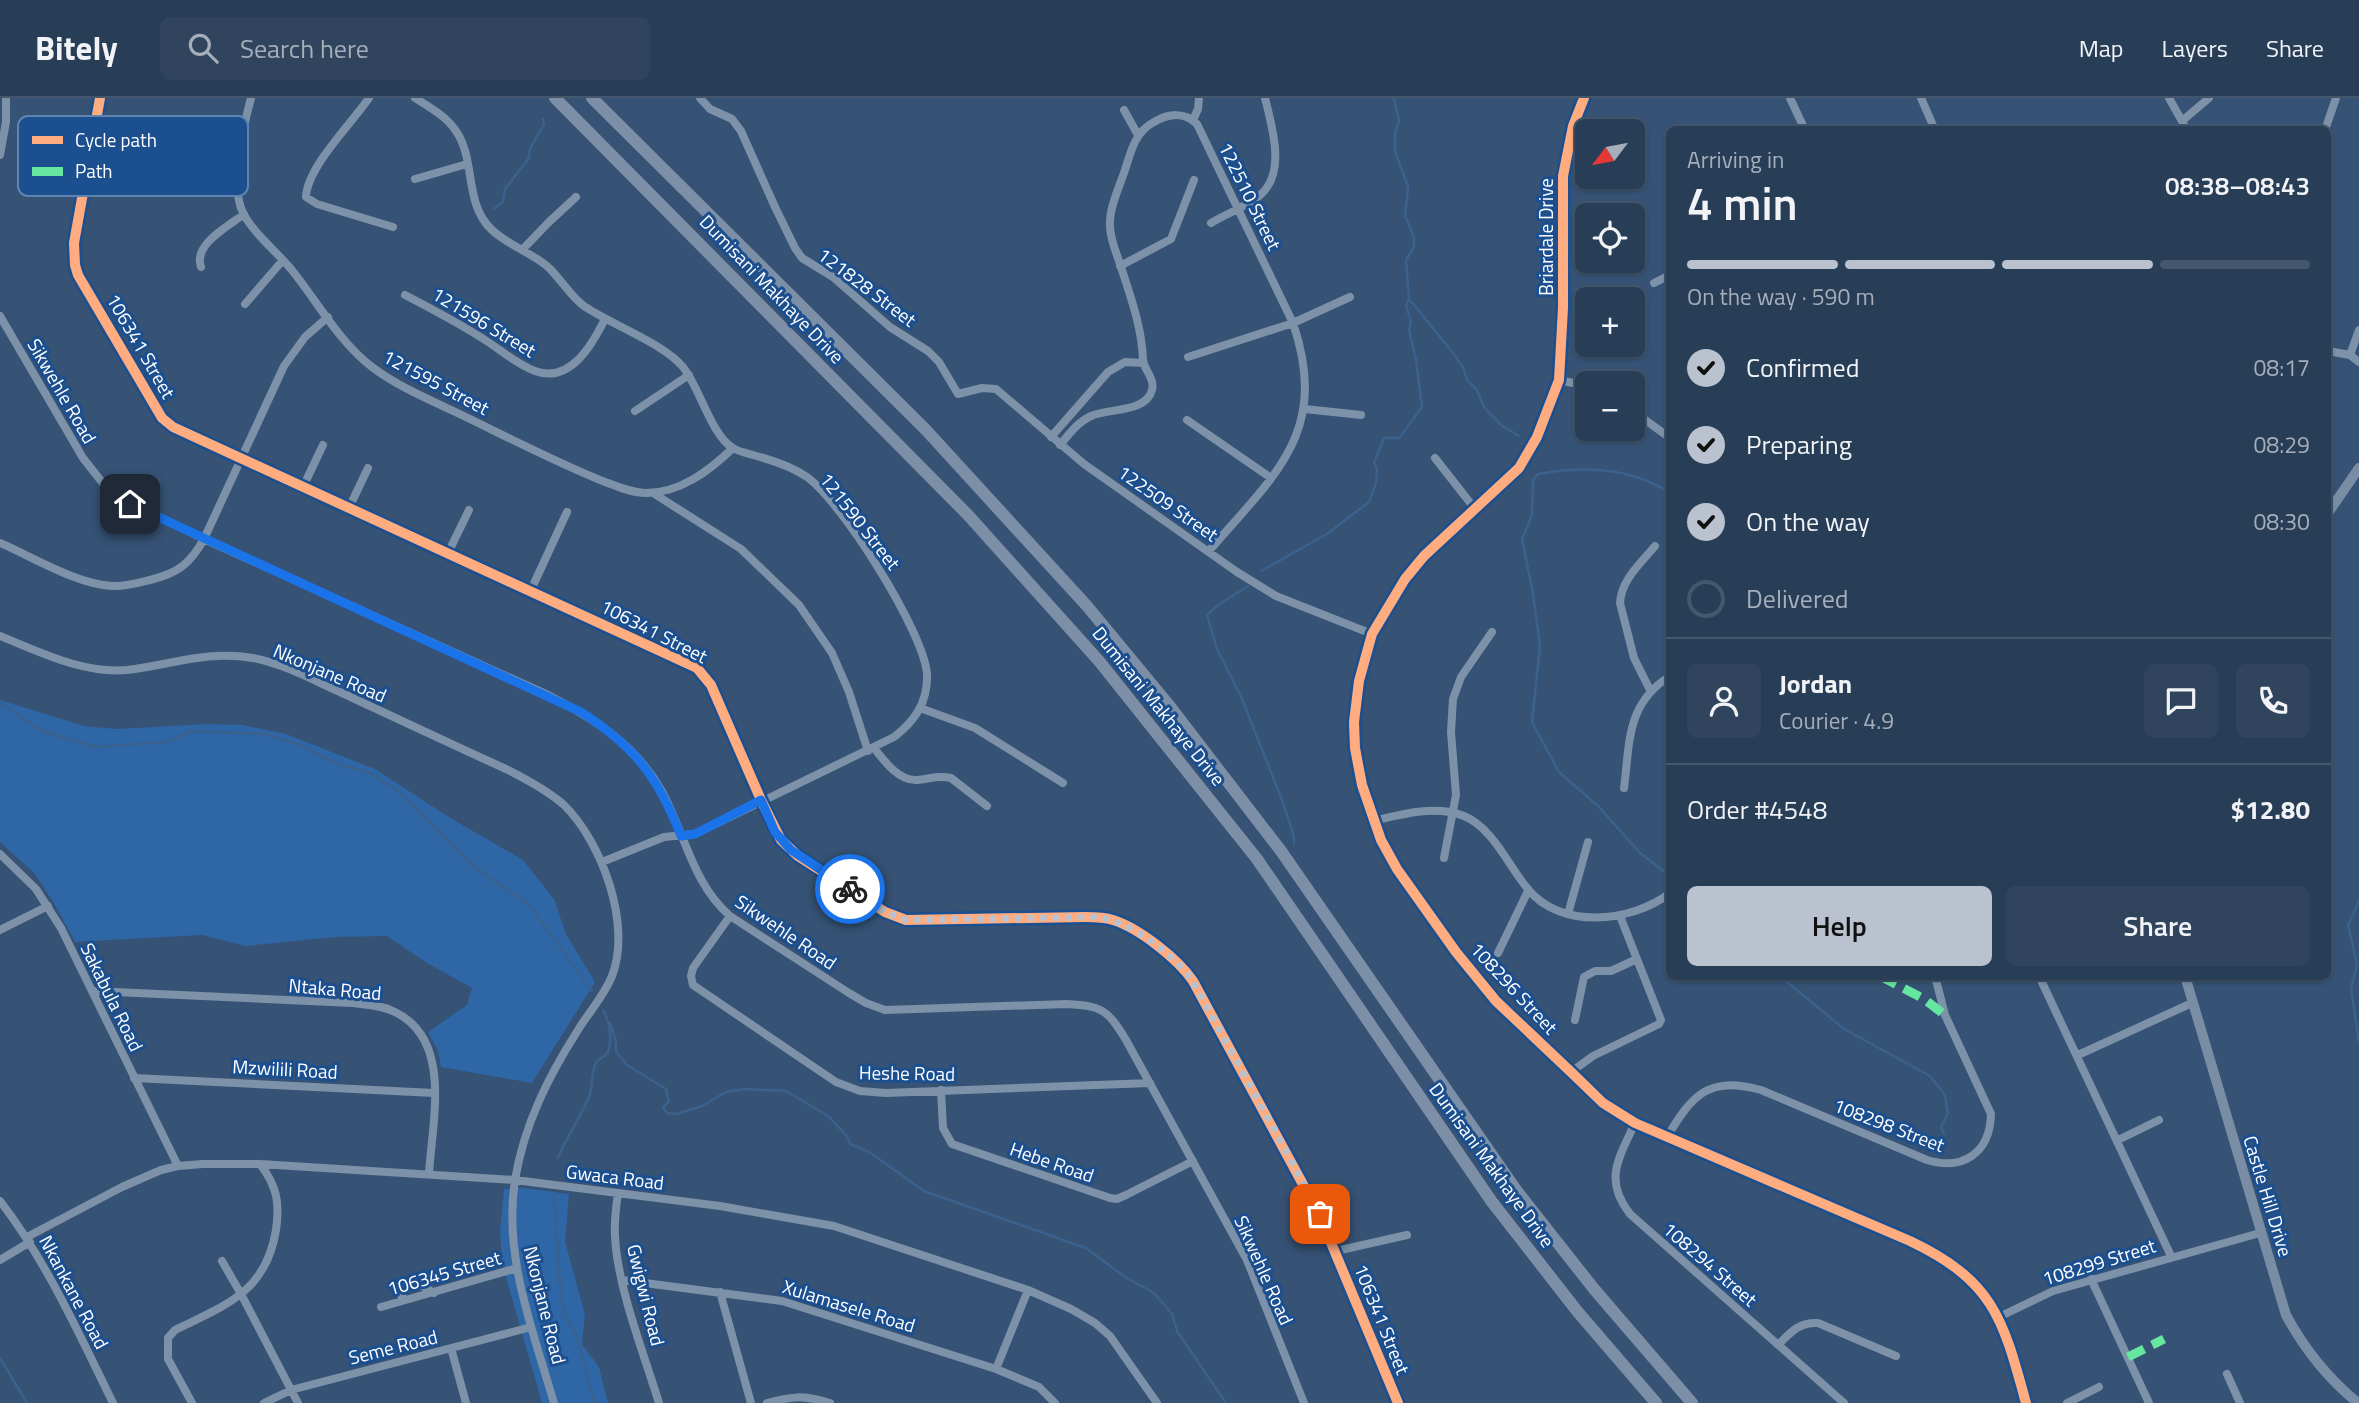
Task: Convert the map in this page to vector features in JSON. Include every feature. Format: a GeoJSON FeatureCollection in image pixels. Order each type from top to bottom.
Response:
{"type":"FeatureCollection","features":[{"type":"Feature","properties":{"kind":"main road","name":"Dumisani Makhaye Drive"},"geometry":{"type":"LineString","coordinates":[[555,98],[961,508],[1100,661],[1256,859],[1492,1202],[1577,1311],[1656,1403]]}},
{"type":"Feature","properties":{"kind":"main road","name":"Dumisani Makhaye Drive"},"geometry":{"type":"LineString","coordinates":[[592,98],[926,430],[1087,606],[1190,732],[1281,851],[1516,1190],[1611,1310],[1692,1403]]}},
{"type":"Feature","properties":{"kind":"street"},"geometry":{"type":"LineString","coordinates":[[0,155],[6,122],[6,98]]}},
{"type":"Feature","properties":{"kind":"street","name":"106341 Street"},"geometry":{"type":"LineString","coordinates":[[97,116],[100,98]]}},
{"type":"Feature","properties":{"kind":"street"},"geometry":{"type":"LineString","coordinates":[[248,116],[251,98]]}},
{"type":"Feature","properties":{"kind":"street"},"geometry":{"type":"LineString","coordinates":[[369,98],[316,170],[306,197],[317,204],[393,227]]}},
{"type":"Feature","properties":{"kind":"street"},"geometry":{"type":"LineString","coordinates":[[415,98],[439,114],[455,130],[464,149],[475,202],[494,232],[550,268],[583,305],[667,354],[683,367],[712,419],[733,448]]}},
{"type":"Feature","properties":{"kind":"street","name":"121828 Street"},"geometry":{"type":"LineString","coordinates":[[699,98],[710,109],[732,120],[741,131],[775,207],[802,258],[833,277],[890,327],[928,351],[939,362],[958,394]]}},
{"type":"Feature","properties":{"kind":"street"},"geometry":{"type":"LineString","coordinates":[[1060,445],[1072,430],[1091,416],[1128,408],[1149,396],[1152,382],[1143,363],[1143,338],[1111,235],[1110,217],[1138,135],[1154,121],[1167,116],[1182,115],[1193,120],[1199,98]]}},
{"type":"Feature","properties":{"kind":"street"},"geometry":{"type":"LineString","coordinates":[[1211,223],[1265,191],[1272,173],[1275,145],[1265,98]]}},
{"type":"Feature","properties":{"kind":"street","name":"Briardale Drive"},"geometry":{"type":"LineString","coordinates":[[1559,380],[1563,307],[1563,176],[1573,126],[1584,98]]}},
{"type":"Feature","properties":{"kind":"street"},"geometry":{"type":"LineString","coordinates":[[1790,98],[1803,126]]}},
{"type":"Feature","properties":{"kind":"street"},"geometry":{"type":"LineString","coordinates":[[1921,98],[1933,126]]}},
{"type":"Feature","properties":{"kind":"street"},"geometry":{"type":"LineString","coordinates":[[2169,98],[2185,125],[2209,98]]}},
{"type":"Feature","properties":{"kind":"street"},"geometry":{"type":"LineString","coordinates":[[2326,126],[2336,98]]}},
{"type":"Feature","properties":{"kind":"street"},"geometry":{"type":"LineString","coordinates":[[1124,110],[1138,135]]}},
{"type":"Feature","properties":{"kind":"street","name":"122510 Street"},"geometry":{"type":"LineString","coordinates":[[1193,120],[1198,124],[1293,323],[1306,370],[1305,409],[1292,446],[1271,478],[1209,551]]}},
{"type":"Feature","properties":{"kind":"street"},"geometry":{"type":"LineString","coordinates":[[415,179],[467,164]]}},
{"type":"Feature","properties":{"kind":"street"},"geometry":{"type":"LineString","coordinates":[[1121,266],[1166,243],[1175,235],[1194,180]]}},
{"type":"Feature","properties":{"kind":"street","name":"106341 Street"},"geometry":{"type":"LineString","coordinates":[[82,196],[74,243],[78,275],[162,418],[173,428],[531,590],[687,663],[702,673],[711,685],[775,832],[791,850],[897,918],[1098,917],[1115,921],[1132,930],[1178,962],[1193,981],[1320,1214],[1398,1403]]}},
{"type":"Feature","properties":{"kind":"street"},"geometry":{"type":"LineString","coordinates":[[201,267],[199,256],[203,247],[244,214],[240,196]]}},
{"type":"Feature","properties":{"kind":"street"},"geometry":{"type":"LineString","coordinates":[[523,249],[576,197]]}},
{"type":"Feature","properties":{"kind":"street","name":"121595 Street"},"geometry":{"type":"LineString","coordinates":[[244,214],[361,358],[384,375],[584,473],[630,491],[653,493],[692,480],[716,465],[733,448]]}},
{"type":"Feature","properties":{"kind":"street"},"geometry":{"type":"LineString","coordinates":[[245,304],[283,260]]}},
{"type":"Feature","properties":{"kind":"street"},"geometry":{"type":"LineString","coordinates":[[1654,283],[1666,277]]}},
{"type":"Feature","properties":{"kind":"street","name":"121596 Street"},"geometry":{"type":"LineString","coordinates":[[405,295],[541,373],[556,372],[578,361],[593,342],[605,319]]}},
{"type":"Feature","properties":{"kind":"street"},"geometry":{"type":"LineString","coordinates":[[1188,357],[1293,323],[1350,297]]}},
{"type":"Feature","properties":{"kind":"street","name":"Sikwehle Road"},"geometry":{"type":"LineString","coordinates":[[0,316],[83,458],[105,486],[130,504],[500,673],[581,712],[611,732],[646,769],[662,792],[705,887],[720,908],[866,1003],[885,1010],[1067,1004],[1098,1007],[1113,1018],[1247,1261],[1304,1403]]}},
{"type":"Feature","properties":{"kind":"street"},"geometry":{"type":"LineString","coordinates":[[0,543],[74,575],[112,586],[127,585],[172,573],[186,565],[204,539],[274,384],[292,353],[305,337],[328,317]]}},
{"type":"Feature","properties":{"kind":"street"},"geometry":{"type":"LineString","coordinates":[[2350,355],[2359,330]]}},
{"type":"Feature","properties":{"kind":"street"},"geometry":{"type":"LineString","coordinates":[[2331,352],[2350,355],[2359,362]]}},
{"type":"Feature","properties":{"kind":"street"},"geometry":{"type":"LineString","coordinates":[[1051,437],[1108,372],[1125,362],[1143,363]]}},
{"type":"Feature","properties":{"kind":"street"},"geometry":{"type":"LineString","coordinates":[[635,411],[689,375]]}},
{"type":"Feature","properties":{"kind":"street"},"geometry":{"type":"LineString","coordinates":[[1559,380],[1575,383]]}},
{"type":"Feature","properties":{"kind":"street","name":"108296 Street"},"geometry":{"type":"LineString","coordinates":[[1559,380],[1537,437],[1526,457],[1509,478],[1413,569],[1372,634],[1359,681],[1354,722],[1355,748],[1362,785],[1381,840],[1397,869],[1476,978],[1603,1103],[1635,1123],[1949,1261],[1974,1283],[1999,1317],[2026,1403]]}},
{"type":"Feature","properties":{"kind":"street","name":"122509 Street"},"geometry":{"type":"LineString","coordinates":[[958,394],[982,388],[996,389],[1060,445],[1276,596],[1372,634]]}},
{"type":"Feature","properties":{"kind":"street"},"geometry":{"type":"LineString","coordinates":[[1305,409],[1361,415]]}},
{"type":"Feature","properties":{"kind":"street"},"geometry":{"type":"LineString","coordinates":[[1187,420],[1271,478]]}},
{"type":"Feature","properties":{"kind":"street"},"geometry":{"type":"LineString","coordinates":[[1645,420],[1666,435]]}},
{"type":"Feature","properties":{"kind":"street"},"geometry":{"type":"LineString","coordinates":[[303,487],[323,445]]}},
{"type":"Feature","properties":{"kind":"street","name":"121590 Street"},"geometry":{"type":"LineString","coordinates":[[733,448],[789,467],[807,477],[833,505],[851,530],[892,589],[913,632],[927,673],[926,689],[920,708]]}},
{"type":"Feature","properties":{"kind":"street"},"geometry":{"type":"LineString","coordinates":[[1435,458],[1475,509]]}},
{"type":"Feature","properties":{"kind":"street"},"geometry":{"type":"LineString","coordinates":[[349,508],[368,468]]}},
{"type":"Feature","properties":{"kind":"street"},"geometry":{"type":"LineString","coordinates":[[2331,509],[2359,468]]}},
{"type":"Feature","properties":{"kind":"street"},"geometry":{"type":"LineString","coordinates":[[653,493],[741,549],[799,605],[826,642],[871,749],[905,778],[951,778],[987,806]]}},
{"type":"Feature","properties":{"kind":"street"},"geometry":{"type":"LineString","coordinates":[[448,553],[469,510]]}},
{"type":"Feature","properties":{"kind":"street"},"geometry":{"type":"LineString","coordinates":[[531,590],[567,512]]}},
{"type":"Feature","properties":{"kind":"street"},"geometry":{"type":"LineString","coordinates":[[1650,690],[1634,658],[1620,596],[1627,580],[1655,546]]}},
{"type":"Feature","properties":{"kind":"street"},"geometry":{"type":"LineString","coordinates":[[1444,858],[1454,813],[1457,783],[1451,732],[1453,699],[1461,677],[1492,632]]}},
{"type":"Feature","properties":{"kind":"street","name":"Nkonjane Road"},"geometry":{"type":"LineString","coordinates":[[0,636],[50,656],[106,670],[127,670],[195,656],[227,656],[273,663],[534,783],[562,804],[577,820],[601,862],[615,908],[618,936],[613,974],[553,1069],[531,1119],[515,1180],[512,1225],[516,1268],[554,1403]]}},
{"type":"Feature","properties":{"kind":"street"},"geometry":{"type":"LineString","coordinates":[[1624,788],[1632,727],[1639,708],[1650,690],[1666,679]]}},
{"type":"Feature","properties":{"kind":"street"},"geometry":{"type":"LineString","coordinates":[[601,862],[664,837],[695,834],[871,749],[906,728],[920,708],[975,728],[1063,783]]}},
{"type":"Feature","properties":{"kind":"street"},"geometry":{"type":"LineString","coordinates":[[1374,821],[1415,812],[1454,813],[1466,817],[1483,830],[1528,891],[1552,908],[1568,914],[1600,918],[1620,916],[1666,896]]}},
{"type":"Feature","properties":{"kind":"street"},"geometry":{"type":"LineString","coordinates":[[1568,914],[1588,842]]}},
{"type":"Feature","properties":{"kind":"street","name":"Sakabula Road"},"geometry":{"type":"LineString","coordinates":[[0,854],[36,889],[48,906],[93,991],[178,1166]]}},
{"type":"Feature","properties":{"kind":"street"},"geometry":{"type":"LineString","coordinates":[[1498,953],[1528,891]]}},
{"type":"Feature","properties":{"kind":"street"},"geometry":{"type":"LineString","coordinates":[[0,930],[48,906]]}},
{"type":"Feature","properties":{"kind":"street","name":"Heshe Road"},"geometry":{"type":"LineString","coordinates":[[730,916],[694,968],[691,981],[696,988],[849,1088],[886,1093],[1150,1083]]}},
{"type":"Feature","properties":{"kind":"street"},"geometry":{"type":"LineString","coordinates":[[1571,1072],[1593,1056],[1659,1024],[1661,1016],[1620,916]]}},
{"type":"Feature","properties":{"kind":"street"},"geometry":{"type":"LineString","coordinates":[[1575,1020],[1584,977],[1595,971],[1611,971],[1637,959]]}},
{"type":"Feature","properties":{"kind":"street","name":"108298 Street"},"geometry":{"type":"LineString","coordinates":[[1667,1137],[1685,1107],[1695,1097],[1722,1085],[1740,1084],[1761,1090],[1942,1165],[1952,1165],[1972,1156],[1985,1140],[1990,1114],[1945,1015],[1936,980]]}},
{"type":"Feature","properties":{"kind":"street"},"geometry":{"type":"LineString","coordinates":[[2041,980],[2171,1256]]}},
{"type":"Feature","properties":{"kind":"street","name":"Castle Hill Drive"},"geometry":{"type":"LineString","coordinates":[[2186,980],[2286,1315],[2300,1341],[2320,1368],[2358,1403]]}},
{"type":"Feature","properties":{"kind":"street","name":"Ntaka Road"},"geometry":{"type":"LineString","coordinates":[[93,991],[353,1003],[382,1007],[408,1020],[427,1043],[435,1067],[429,1174]]}},
{"type":"Feature","properties":{"kind":"street"},"geometry":{"type":"LineString","coordinates":[[2078,1055],[2192,1003]]}},
{"type":"Feature","properties":{"kind":"street","name":"Mzwilili Road"},"geometry":{"type":"LineString","coordinates":[[134,1078],[434,1093]]}},
{"type":"Feature","properties":{"kind":"street","name":"Hebe Road"},"geometry":{"type":"LineString","coordinates":[[941,1090],[943,1128],[952,1144],[1110,1198],[1117,1199],[1126,1195],[1193,1161]]}},
{"type":"Feature","properties":{"kind":"street"},"geometry":{"type":"LineString","coordinates":[[2118,1140],[2159,1120]]}},
{"type":"Feature","properties":{"kind":"street","name":"108294 Street"},"geometry":{"type":"LineString","coordinates":[[1635,1123],[1616,1169],[1616,1193],[1622,1204],[1630,1214],[1844,1403]]}},
{"type":"Feature","properties":{"kind":"street"},"geometry":{"type":"LineString","coordinates":[[192,1403],[168,1359],[168,1338],[175,1330],[241,1294],[262,1274],[270,1257],[279,1202],[260,1164]]}},
{"type":"Feature","properties":{"kind":"street","name":"Gwaca Road"},"geometry":{"type":"LineString","coordinates":[[0,1260],[29,1240],[122,1187],[178,1166],[260,1164],[515,1180],[720,1206],[821,1223],[1028,1290],[1096,1323],[1110,1336],[1157,1403]]}},
{"type":"Feature","properties":{"kind":"street","name":"Gwigwi Road"},"geometry":{"type":"LineString","coordinates":[[618,1193],[615,1235],[622,1280],[660,1403]]}},
{"type":"Feature","properties":{"kind":"street","name":"Nkankane Road"},"geometry":{"type":"LineString","coordinates":[[0,1201],[29,1240],[113,1403]]}},
{"type":"Feature","properties":{"kind":"street","name":"108299 Street"},"geometry":{"type":"LineString","coordinates":[[1999,1317],[2053,1291],[2260,1233]]}},
{"type":"Feature","properties":{"kind":"street","name":"106341 Street"},"geometry":{"type":"LineString","coordinates":[[1336,1251],[1407,1235]]}},
{"type":"Feature","properties":{"kind":"street"},"geometry":{"type":"LineString","coordinates":[[222,1261],[298,1403]]}},
{"type":"Feature","properties":{"kind":"street","name":"106345 Street"},"geometry":{"type":"LineString","coordinates":[[381,1307],[516,1268]]}},
{"type":"Feature","properties":{"kind":"street"},"geometry":{"type":"LineString","coordinates":[[2091,1279],[2149,1403]]}},
{"type":"Feature","properties":{"kind":"street","name":"Xulamasele Road"},"geometry":{"type":"LineString","coordinates":[[622,1280],[782,1301],[996,1368],[1039,1387],[1055,1403]]}},
{"type":"Feature","properties":{"kind":"street"},"geometry":{"type":"LineString","coordinates":[[401,1301],[403,1288],[410,1284],[420,1284],[435,1293]]}},
{"type":"Feature","properties":{"kind":"street"},"geometry":{"type":"LineString","coordinates":[[996,1368],[1028,1290]]}},
{"type":"Feature","properties":{"kind":"street"},"geometry":{"type":"LineString","coordinates":[[720,1292],[751,1403]]}},
{"type":"Feature","properties":{"kind":"street"},"geometry":{"type":"LineString","coordinates":[[1778,1345],[1799,1325],[1818,1323],[1896,1356]]}},
{"type":"Feature","properties":{"kind":"street","name":"Seme Road"},"geometry":{"type":"LineString","coordinates":[[264,1403],[291,1390],[531,1327]]}},
{"type":"Feature","properties":{"kind":"street"},"geometry":{"type":"LineString","coordinates":[[450,1349],[466,1403]]}},
{"type":"Feature","properties":{"kind":"street"},"geometry":{"type":"LineString","coordinates":[[2227,1374],[2240,1403]]}},
{"type":"Feature","properties":{"kind":"street"},"geometry":{"type":"LineString","coordinates":[[2067,1403],[2099,1387]]}},
{"type":"Feature","properties":{"kind":"street"},"geometry":{"type":"LineString","coordinates":[[767,1403],[803,1396],[830,1403]]}},
{"type":"Feature","properties":{"kind":"shaded area"},"geometry":{"type":"Polygon","coordinates":[[[0,700],[84,726],[117,729],[206,724],[242,725],[286,734],[375,769],[452,819],[523,860],[554,899],[566,934],[595,982],[532,1083],[441,1067],[438,1051],[428,1032],[467,1005],[472,988],[427,963],[387,936],[336,937],[245,946],[202,935],[75,942],[35,874],[0,842],[0,700]]]}},
{"type":"Feature","properties":{"kind":"shaded area"},"geometry":{"type":"Polygon","coordinates":[[[524,1188],[569,1194],[565,1241],[585,1315],[582,1344],[599,1367],[608,1403],[542,1403],[502,1264],[500,1230],[504,1189],[524,1188]]]}},
{"type":"Feature","properties":{"kind":"waterway"},"geometry":{"type":"LineString","coordinates":[[1394,98],[1399,121],[1395,133],[1395,151],[1408,187],[1405,216],[1414,237],[1414,247],[1406,260],[1409,299],[1463,367],[1467,380],[1477,390],[1484,407],[1501,425],[1519,436]]}},
{"type":"Feature","properties":{"kind":"waterway"},"geometry":{"type":"LineString","coordinates":[[494,209],[503,202],[505,189],[529,158],[530,149],[544,124],[543,119]]}},
{"type":"Feature","properties":{"kind":"waterway"},"geometry":{"type":"LineString","coordinates":[[1261,571],[1327,534],[1369,502],[1376,483],[1377,469],[1374,463],[1384,438],[1399,438],[1422,407],[1409,330],[1411,322],[1406,305],[1409,299]]}},
{"type":"Feature","properties":{"kind":"waterway"},"geometry":{"type":"LineString","coordinates":[[1666,491],[1623,473],[1572,470],[1538,474],[1533,480],[1532,515],[1522,539],[1540,646],[1532,722],[1559,772],[1599,807],[1640,853],[1666,873]]}},
{"type":"Feature","properties":{"kind":"waterway"},"geometry":{"type":"LineString","coordinates":[[1248,586],[1207,615],[1217,649],[1242,699],[1284,805],[1294,843]]}},
{"type":"Feature","properties":{"kind":"waterway"},"geometry":{"type":"LineString","coordinates":[[0,703],[42,731],[96,747],[165,742],[191,731],[264,734],[297,744],[337,764],[370,773],[399,792],[472,865],[530,906],[592,991]]}},
{"type":"Feature","properties":{"kind":"waterway"},"geometry":{"type":"LineString","coordinates":[[2359,901],[2348,925],[2357,965],[2351,988],[2359,1043]]}},
{"type":"Feature","properties":{"kind":"waterway"},"geometry":{"type":"LineString","coordinates":[[1785,980],[1844,1029],[1930,1076],[1945,1095],[1948,1113],[1941,1127],[1944,1134]]}},
{"type":"Feature","properties":{"kind":"waterway"},"geometry":{"type":"LineString","coordinates":[[558,1158],[587,1102],[596,1063],[608,1052],[610,1030],[603,1010]]}},
{"type":"Feature","properties":{"kind":"waterway"},"geometry":{"type":"LineString","coordinates":[[610,1023],[616,1041],[616,1052],[627,1065],[666,1089],[669,1102],[663,1107],[667,1113],[676,1114],[702,1106],[726,1092],[745,1089],[786,1091],[828,1116],[846,1135],[850,1144],[869,1152],[924,1191],[1086,1248],[1125,1277],[1154,1293],[1172,1314],[1177,1331],[1226,1403]]}},
{"type":"Feature","properties":{"kind":"waterway"},"geometry":{"type":"LineString","coordinates":[[554,1194],[561,1298],[565,1317],[574,1330],[580,1347],[594,1403]]}},
{"type":"Feature","properties":{"kind":"waterway"},"geometry":{"type":"LineString","coordinates":[[0,1358],[27,1403]]}},
{"type":"Feature","properties":{"kind":"marked path"},"geometry":{"type":"LineString","coordinates":[[1888,980],[1924,999],[1945,1015]]}},
{"type":"Feature","properties":{"kind":"marked path"},"geometry":{"type":"LineString","coordinates":[[2128,1357],[2164,1339]]}},
{"type":"Feature","properties":{"kind":"cycle path"},"geometry":{"type":"LineString","coordinates":[[97,116],[100,98]]}},
{"type":"Feature","properties":{"kind":"cycle path"},"geometry":{"type":"LineString","coordinates":[[1584,98],[1573,126],[1563,176],[1563,308],[1559,380],[1537,437],[1519,468],[1424,556],[1405,579],[1372,634],[1359,681],[1354,722],[1355,748],[1362,785],[1381,840],[1397,869],[1456,952],[1496,1001],[1603,1103],[1635,1123],[1910,1241],[1960,1271],[1991,1305],[2010,1348],[2026,1403]]}},
{"type":"Feature","properties":{"kind":"cycle path"},"geometry":{"type":"LineString","coordinates":[[82,196],[74,243],[78,275],[162,418],[173,427],[697,668],[711,685],[781,840],[798,856],[885,912],[906,920],[1103,918],[1134,930],[1178,963],[1193,981],[1319,1214],[1398,1403]]}},
{"type":"Feature","properties":{"kind":"way so far"},"geometry":{"type":"LineString","coordinates":[[850,889],[885,912],[906,920],[1098,917],[1115,921],[1152,943],[1178,962],[1193,981],[1320,1214]]}},
{"type":"Feature","properties":{"kind":"route"},"geometry":{"type":"LineString","coordinates":[[130,504],[581,712],[611,732],[646,769],[662,792],[681,836],[695,834],[761,800],[775,832],[791,850],[850,889]]}}]}
